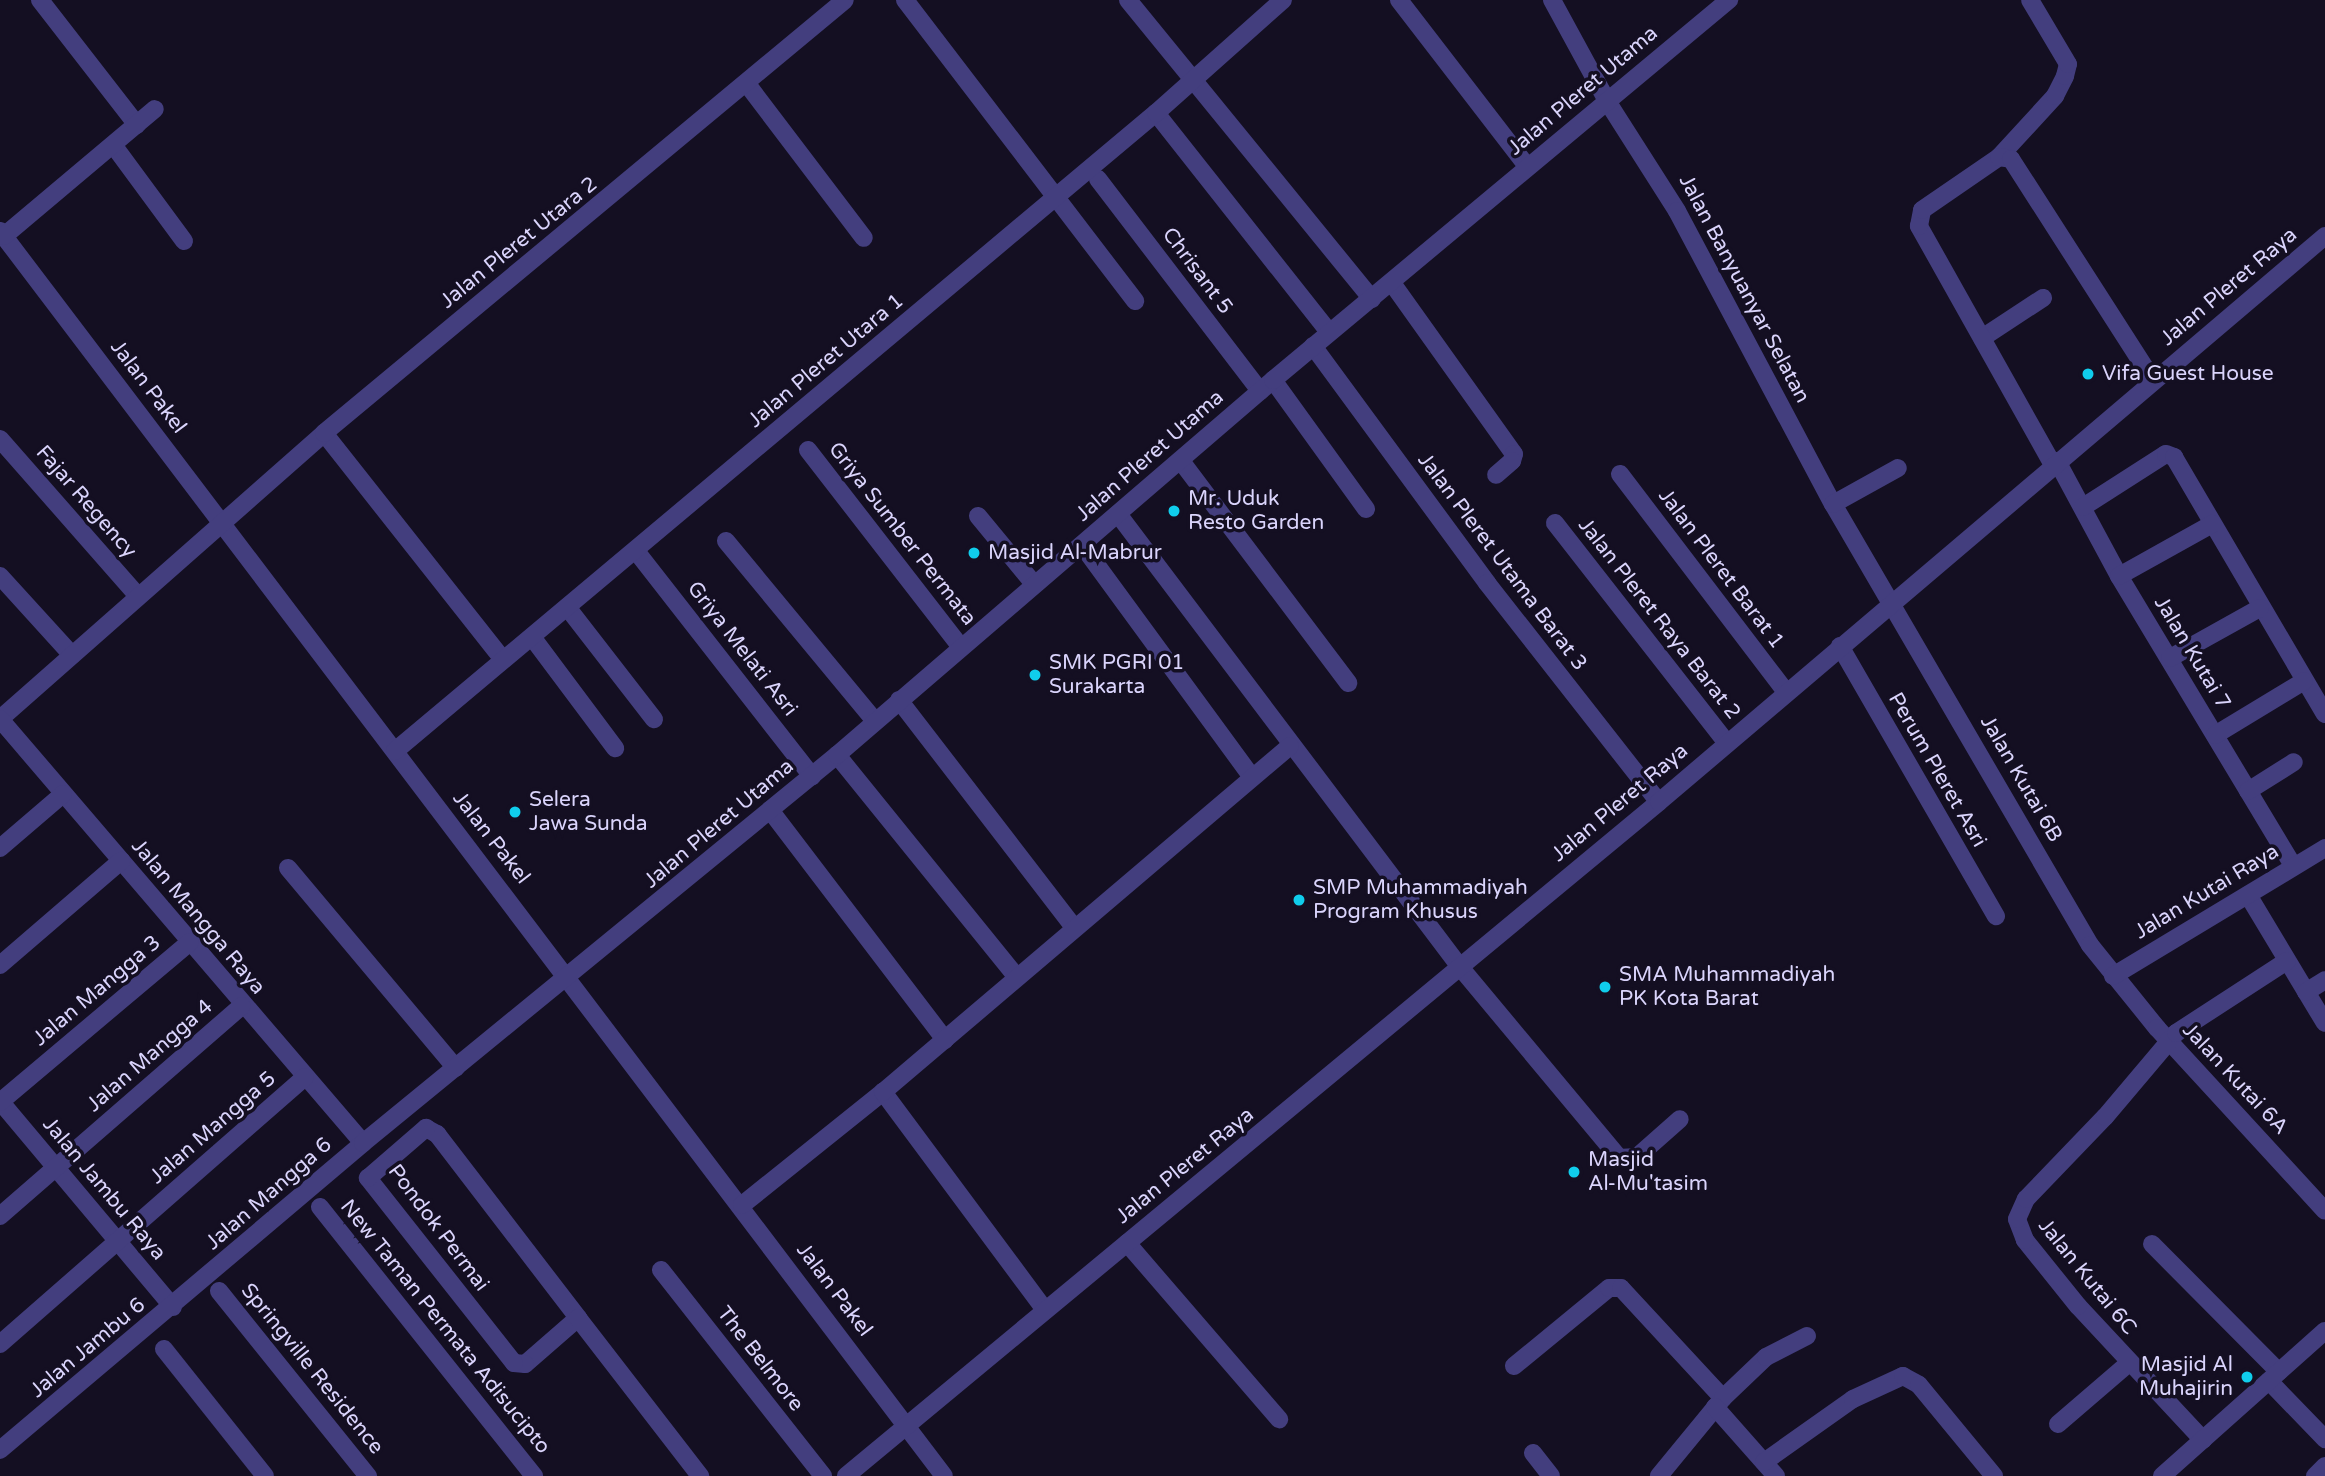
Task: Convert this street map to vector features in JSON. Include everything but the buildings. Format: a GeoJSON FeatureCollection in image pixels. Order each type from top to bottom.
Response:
{"type":"FeatureCollection","features":[{"type":"Feature","properties":{"kind":"street"},"geometry":{"type":"LineString","coordinates":[[40,0],[137,125]]}},
{"type":"Feature","properties":{"kind":"street","name":"Jalan Pleret Utara 2"},"geometry":{"type":"LineString","coordinates":[[0,719],[221,521],[324,433],[845,0]]}},
{"type":"Feature","properties":{"kind":"street"},"geometry":{"type":"LineString","coordinates":[[905,0],[1135,302]]}},
{"type":"Feature","properties":{"kind":"street"},"geometry":{"type":"LineString","coordinates":[[1128,0],[1372,299]]}},
{"type":"Feature","properties":{"kind":"street","name":"Jalan Pleret Utara 1"},"geometry":{"type":"LineString","coordinates":[[395,751],[1156,113],[1283,0]]}},
{"type":"Feature","properties":{"kind":"street"},"geometry":{"type":"LineString","coordinates":[[1399,0],[1527,166]]}},
{"type":"Feature","properties":{"kind":"street","name":"Jalan Banyuanyar Selatan"},"geometry":{"type":"LineString","coordinates":[[1552,0],[1607,101],[1684,223],[1833,504],[1891,603]]}},
{"type":"Feature","properties":{"kind":"street","name":"Jalan Pleret Utama"},"geometry":{"type":"LineString","coordinates":[[456,1068],[812,776],[960,646],[1181,461],[1329,332],[1392,283],[1527,166],[1729,0]]}},
{"type":"Feature","properties":{"kind":"street"},"geometry":{"type":"LineString","coordinates":[[1999,157],[2055,96],[2065,76],[2067,64],[2030,0]]}},
{"type":"Feature","properties":{"kind":"street"},"geometry":{"type":"LineString","coordinates":[[747,84],[864,238]]}},
{"type":"Feature","properties":{"kind":"street"},"geometry":{"type":"LineString","coordinates":[[2,233],[114,146],[155,109]]}},
{"type":"Feature","properties":{"kind":"street"},"geometry":{"type":"LineString","coordinates":[[1156,113],[1329,332]]}},
{"type":"Feature","properties":{"kind":"street"},"geometry":{"type":"LineString","coordinates":[[114,146],[184,240]]}},
{"type":"Feature","properties":{"kind":"street"},"geometry":{"type":"LineString","coordinates":[[1999,157],[2011,159],[2153,380]]}},
{"type":"Feature","properties":{"kind":"street","name":"Jalan Kutai 7"},"geometry":{"type":"LineString","coordinates":[[1999,157],[1919,215],[1919,226],[2055,463],[2083,506],[2119,576],[2293,866]]}},
{"type":"Feature","properties":{"kind":"street","name":"Chrisant 5"},"geometry":{"type":"LineString","coordinates":[[1098,179],[1366,509]]}},
{"type":"Feature","properties":{"kind":"street","name":"Jalan Pakel"},"geometry":{"type":"LineString","coordinates":[[2,233],[569,976],[944,1476]]}},
{"type":"Feature","properties":{"kind":"street","name":"Jalan Pleret Raya"},"geometry":{"type":"LineString","coordinates":[[846,1476],[1659,802],[2325,236]]}},
{"type":"Feature","properties":{"kind":"street"},"geometry":{"type":"LineString","coordinates":[[1392,283],[1514,454],[1512,461],[1496,475]]}},
{"type":"Feature","properties":{"kind":"street"},"geometry":{"type":"LineString","coordinates":[[1982,338],[2043,298]]}},
{"type":"Feature","properties":{"kind":"street","name":"Jalan Pleret Utama Barat 3"},"geometry":{"type":"LineString","coordinates":[[1313,346],[1487,583],[1659,802]]}},
{"type":"Feature","properties":{"kind":"street"},"geometry":{"type":"LineString","coordinates":[[324,433],[498,653]]}},
{"type":"Feature","properties":{"kind":"street","name":"Fajar Regency"},"geometry":{"type":"LineString","coordinates":[[0,439],[138,596]]}},
{"type":"Feature","properties":{"kind":"street","name":"Griya Sumber Permata"},"geometry":{"type":"LineString","coordinates":[[808,450],[960,646]]}},
{"type":"Feature","properties":{"kind":"street"},"geometry":{"type":"LineString","coordinates":[[2083,506],[2171,454],[2325,714]]}},
{"type":"Feature","properties":{"kind":"street"},"geometry":{"type":"LineString","coordinates":[[1181,461],[1348,683]]}},
{"type":"Feature","properties":{"kind":"street"},"geometry":{"type":"LineString","coordinates":[[1833,504],[1898,468]]}},
{"type":"Feature","properties":{"kind":"street","name":"Jalan Pleret Barat 1"},"geometry":{"type":"LineString","coordinates":[[1620,474],[1786,692]]}},
{"type":"Feature","properties":{"kind":"street"},"geometry":{"type":"LineString","coordinates":[[1118,514],[1290,746],[1460,967],[1619,1158],[1637,1157],[1681,1119]]}},
{"type":"Feature","properties":{"kind":"street"},"geometry":{"type":"LineString","coordinates":[[978,516],[1034,584]]}},
{"type":"Feature","properties":{"kind":"street","name":"Jalan Pleret Raya Barat 2"},"geometry":{"type":"LineString","coordinates":[[1555,523],[1727,743]]}},
{"type":"Feature","properties":{"kind":"street"},"geometry":{"type":"LineString","coordinates":[[2119,576],[2212,524]]}},
{"type":"Feature","properties":{"kind":"street"},"geometry":{"type":"LineString","coordinates":[[726,541],[875,722]]}},
{"type":"Feature","properties":{"kind":"street"},"geometry":{"type":"LineString","coordinates":[[1082,545],[1252,777]]}},
{"type":"Feature","properties":{"kind":"street","name":"Griya Melati Asri"},"geometry":{"type":"LineString","coordinates":[[636,551],[812,776]]}},
{"type":"Feature","properties":{"kind":"street"},"geometry":{"type":"LineString","coordinates":[[0,576],[72,655]]}},
{"type":"Feature","properties":{"kind":"street","name":"Jalan Kutai 6B"},"geometry":{"type":"LineString","coordinates":[[1891,603],[2080,928],[2113,976]]}},
{"type":"Feature","properties":{"kind":"street"},"geometry":{"type":"LineString","coordinates":[[567,607],[654,719]]}},
{"type":"Feature","properties":{"kind":"street"},"geometry":{"type":"LineString","coordinates":[[2170,658],[2260,608]]}},
{"type":"Feature","properties":{"kind":"street"},"geometry":{"type":"LineString","coordinates":[[532,637],[615,748]]}},
{"type":"Feature","properties":{"kind":"street","name":"Perum Pleret Asri"},"geometry":{"type":"LineString","coordinates":[[1840,646],[1996,916]]}},
{"type":"Feature","properties":{"kind":"street"},"geometry":{"type":"LineString","coordinates":[[2216,735],[2304,681]]}},
{"type":"Feature","properties":{"kind":"street"},"geometry":{"type":"LineString","coordinates":[[899,700],[1074,927]]}},
{"type":"Feature","properties":{"kind":"street","name":"Jalan Mangga Raya"},"geometry":{"type":"LineString","coordinates":[[0,719],[242,1006],[363,1143]]}},
{"type":"Feature","properties":{"kind":"street"},"geometry":{"type":"LineString","coordinates":[[742,1205],[945,1040],[1074,927],[1290,746]]}},
{"type":"Feature","properties":{"kind":"street"},"geometry":{"type":"LineString","coordinates":[[837,755],[1017,977]]}},
{"type":"Feature","properties":{"kind":"street"},"geometry":{"type":"LineString","coordinates":[[2249,791],[2294,762]]}},
{"type":"Feature","properties":{"kind":"street"},"geometry":{"type":"LineString","coordinates":[[0,848],[63,794]]}},
{"type":"Feature","properties":{"kind":"street"},"geometry":{"type":"LineString","coordinates":[[770,810],[945,1040]]}},
{"type":"Feature","properties":{"kind":"street","name":"Jalan Kutai Raya"},"geometry":{"type":"LineString","coordinates":[[2113,976],[2325,848]]}},
{"type":"Feature","properties":{"kind":"street"},"geometry":{"type":"LineString","coordinates":[[0,965],[121,861]]}},
{"type":"Feature","properties":{"kind":"street"},"geometry":{"type":"LineString","coordinates":[[288,868],[456,1068]]}},
{"type":"Feature","properties":{"kind":"street"},"geometry":{"type":"LineString","coordinates":[[2248,895],[2325,1023]]}},
{"type":"Feature","properties":{"kind":"street","name":"Jalan Mangga 3"},"geometry":{"type":"LineString","coordinates":[[0,1102],[190,942]]}},
{"type":"Feature","properties":{"kind":"street","name":"Jalan Kutai 6C"},"geometry":{"type":"LineString","coordinates":[[2203,1440],[2129,1363],[2025,1240],[2017,1219],[2026,1199],[2105,1118],[2169,1041],[2205,1013],[2287,961]]}},
{"type":"Feature","properties":{"kind":"street","name":"Jalan Kutai 6A"},"geometry":{"type":"LineString","coordinates":[[2113,976],[2325,1211]]}},
{"type":"Feature","properties":{"kind":"street"},"geometry":{"type":"LineString","coordinates":[[2306,992],[2325,980]]}},
{"type":"Feature","properties":{"kind":"street","name":"Jalan Mangga 4"},"geometry":{"type":"LineString","coordinates":[[0,1216],[242,1006]]}},
{"type":"Feature","properties":{"kind":"street","name":"Jalan Mangga 6"},"geometry":{"type":"LineString","coordinates":[[173,1307],[363,1143],[456,1068]]}},
{"type":"Feature","properties":{"kind":"street","name":"Jalan Mangga 5"},"geometry":{"type":"LineString","coordinates":[[0,1344],[305,1077]]}},
{"type":"Feature","properties":{"kind":"street"},"geometry":{"type":"LineString","coordinates":[[883,1091],[1045,1310]]}},
{"type":"Feature","properties":{"kind":"street","name":"Jalan Jambu Raya"},"geometry":{"type":"LineString","coordinates":[[0,1102],[173,1307]]}},
{"type":"Feature","properties":{"kind":"street","name":"Pondok Permai"},"geometry":{"type":"LineString","coordinates":[[578,1318],[525,1364],[514,1363],[368,1175],[426,1128],[433,1130],[700,1476]]}},
{"type":"Feature","properties":{"kind":"street","name":"New Taman Permata Adisucipto"},"geometry":{"type":"LineString","coordinates":[[320,1207],[534,1476]]}},
{"type":"Feature","properties":{"kind":"street"},"geometry":{"type":"LineString","coordinates":[[1127,1242],[1279,1419]]}},
{"type":"Feature","properties":{"kind":"street"},"geometry":{"type":"LineString","coordinates":[[2152,1244],[2274,1377],[2325,1439]]}},
{"type":"Feature","properties":{"kind":"street","name":"The Belmore"},"geometry":{"type":"LineString","coordinates":[[661,1270],[823,1476]]}},
{"type":"Feature","properties":{"kind":"street"},"geometry":{"type":"LineString","coordinates":[[1514,1366],[1615,1286],[1719,1402],[1770,1469],[1853,1399],[1903,1376],[1920,1385],[1994,1476]]}},
{"type":"Feature","properties":{"kind":"street","name":"Springville Residence"},"geometry":{"type":"LineString","coordinates":[[219,1291],[368,1476]]}},
{"type":"Feature","properties":{"kind":"street","name":"Jalan Jambu 6"},"geometry":{"type":"LineString","coordinates":[[0,1450],[173,1307]]}},
{"type":"Feature","properties":{"kind":"street"},"geometry":{"type":"LineString","coordinates":[[2162,1476],[2325,1331]]}},
{"type":"Feature","properties":{"kind":"street"},"geometry":{"type":"LineString","coordinates":[[1659,1476],[1719,1402],[1766,1357],[1807,1336]]}},
{"type":"Feature","properties":{"kind":"street"},"geometry":{"type":"LineString","coordinates":[[164,1349],[265,1476]]}},
{"type":"Feature","properties":{"kind":"street"},"geometry":{"type":"LineString","coordinates":[[2058,1424],[2129,1363]]}},
{"type":"Feature","properties":{"kind":"street"},"geometry":{"type":"LineString","coordinates":[[1533,1453],[1551,1476]]}},
{"type":"Feature","properties":{"kind":"street"},"geometry":{"type":"LineString","coordinates":[[2315,1476],[2325,1466]]}},
{"type":"Feature","properties":{"kind":"place","name":"Vifa Guest House"},"geometry":{"type":"Point","coordinates":[2088,374]}},
{"type":"Feature","properties":{"kind":"place","name":"Mr. Uduk Resto Garden"},"geometry":{"type":"Point","coordinates":[1174,511]}},
{"type":"Feature","properties":{"kind":"place","name":"Masjid Al-Mabrur"},"geometry":{"type":"Point","coordinates":[974,553]}},
{"type":"Feature","properties":{"kind":"place","name":"SMK PGRI 01 Surakarta"},"geometry":{"type":"Point","coordinates":[1035,675]}},
{"type":"Feature","properties":{"kind":"place","name":"Selera Jawa Sunda"},"geometry":{"type":"Point","coordinates":[515,812]}},
{"type":"Feature","properties":{"kind":"place","name":"SMP Muhammadiyah Program Khusus"},"geometry":{"type":"Point","coordinates":[1299,900]}},
{"type":"Feature","properties":{"kind":"place","name":"SMA Muhammadiyah PK Kota Barat"},"geometry":{"type":"Point","coordinates":[1605,987]}},
{"type":"Feature","properties":{"kind":"place","name":"Masjid Al-Mu'tasim"},"geometry":{"type":"Point","coordinates":[1574,1172]}},
{"type":"Feature","properties":{"kind":"place","name":"Masjid Al Muhajirin"},"geometry":{"type":"Point","coordinates":[2247,1377]}}]}
